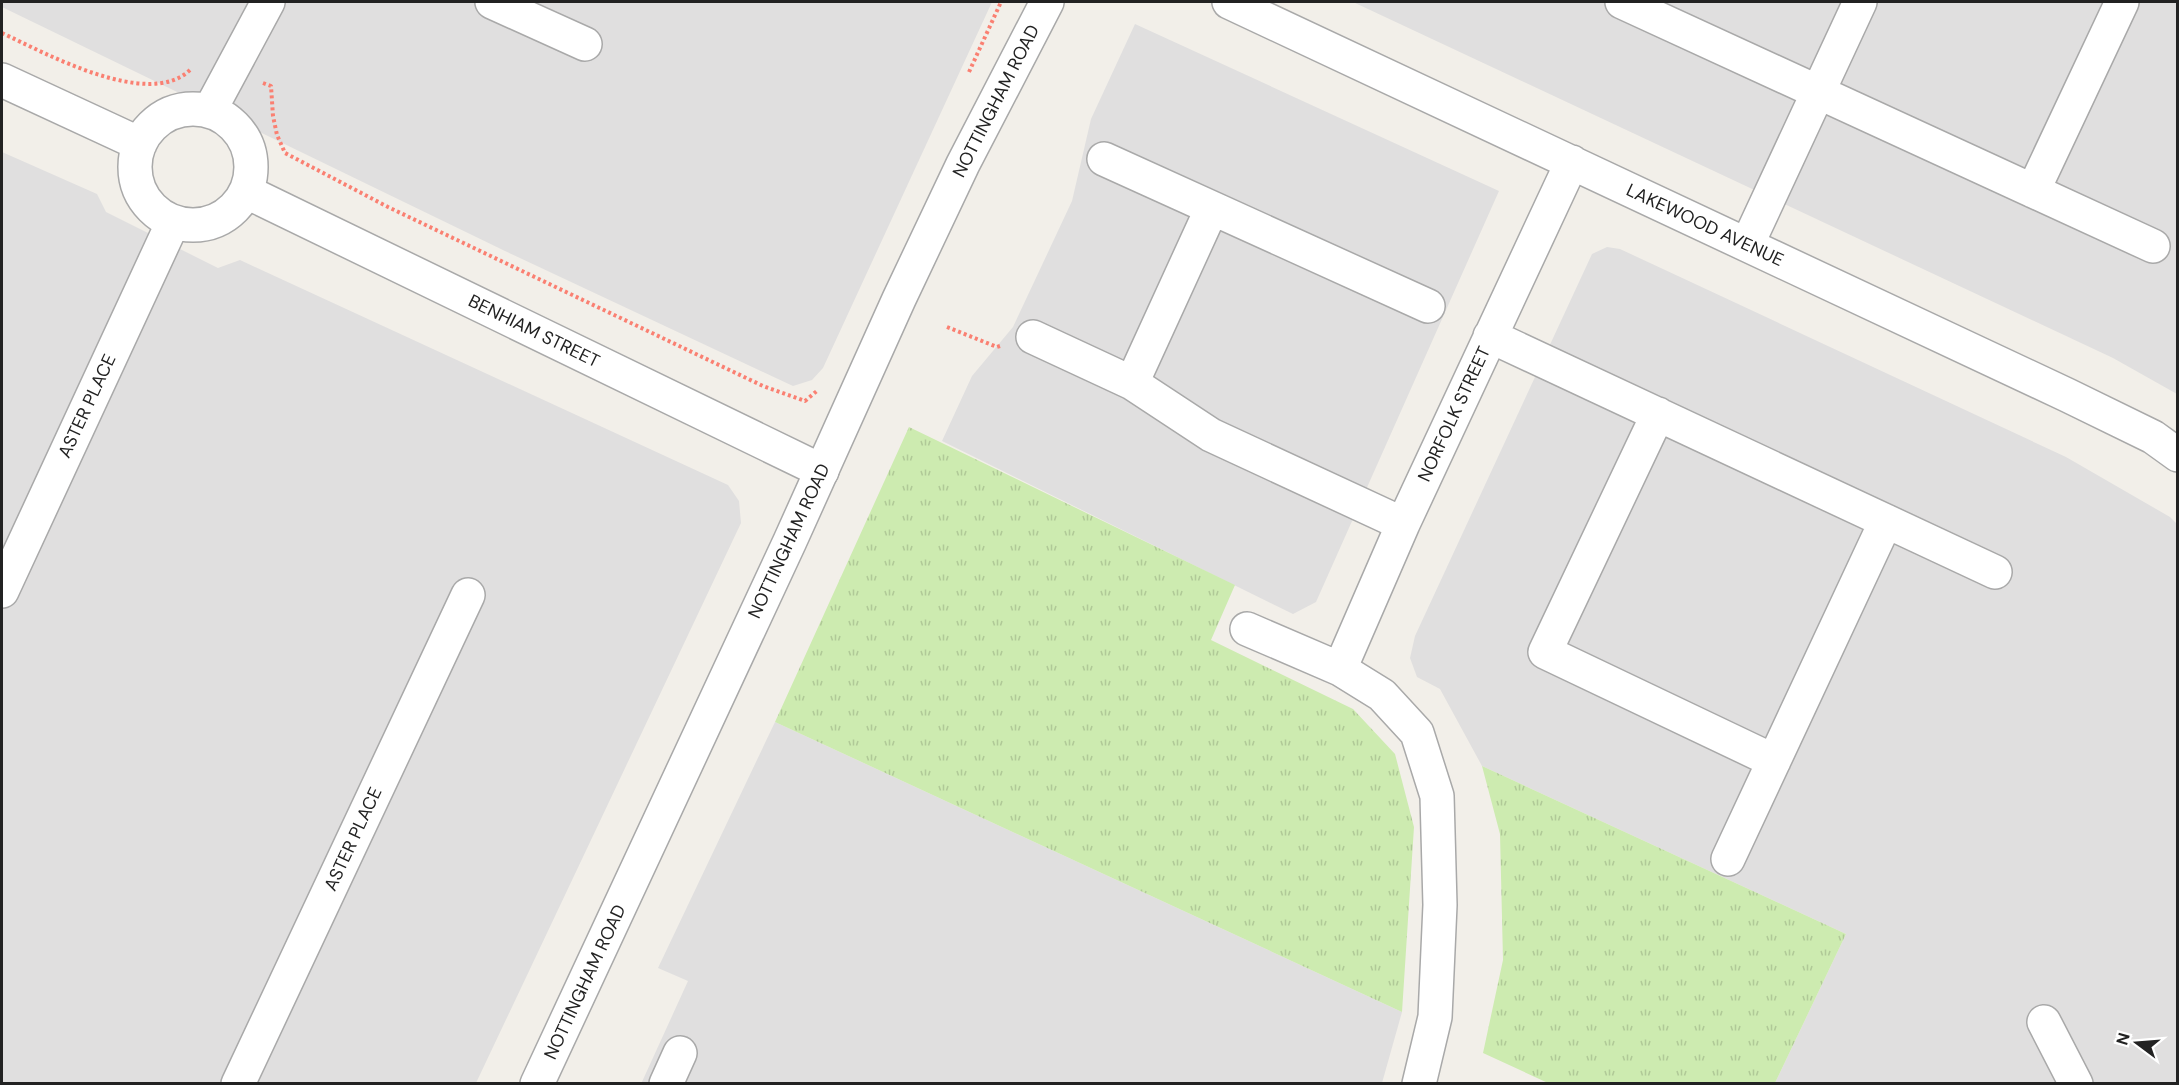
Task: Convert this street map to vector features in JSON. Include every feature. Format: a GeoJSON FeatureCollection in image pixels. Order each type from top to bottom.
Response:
{"type":"FeatureCollection","features":[{"type":"Feature","properties":{"kind":"street"},"geometry":{"type":"LineString","coordinates":[[210,110],[268,2]]}},
{"type":"Feature","properties":{"kind":"street"},"geometry":{"type":"LineString","coordinates":[[492,2],[585,44]]}},
{"type":"Feature","properties":{"kind":"street","name":"NOTTINGHAM ROAD"},"geometry":{"type":"LineString","coordinates":[[537,1083],[963,164],[1047,2]]}},
{"type":"Feature","properties":{"kind":"street","name":"LAKEWOOD AVENUE"},"geometry":{"type":"LineString","coordinates":[[1228,2],[2153,437],[2178,455]]}},
{"type":"Feature","properties":{"kind":"street"},"geometry":{"type":"LineString","coordinates":[[1622,2],[2153,246]]}},
{"type":"Feature","properties":{"kind":"street"},"geometry":{"type":"LineString","coordinates":[[1747,245],[1860,2]]}},
{"type":"Feature","properties":{"kind":"street"},"geometry":{"type":"LineString","coordinates":[[2033,191],[2122,2]]}},
{"type":"Feature","properties":{"kind":"street"},"geometry":{"type":"LineString","coordinates":[[2,80],[140,144]]}},
{"type":"Feature","properties":{"kind":"street"},"geometry":{"type":"LineString","coordinates":[[193,108],[210,110],[228,119],[242,134],[250,152],[252,173],[246,192],[237,207],[224,218],[207,224],[190,226],[173,222],[159,215],[140,190],[135,175],[140,144],[149,129],[161,118],[176,110],[193,108]]}},
{"type":"Feature","properties":{"kind":"street"},"geometry":{"type":"LineString","coordinates":[[1104,159],[1428,306]]}},
{"type":"Feature","properties":{"kind":"street","name":"NORFOLK STREET"},"geometry":{"type":"LineString","coordinates":[[1340,669],[1402,524],[1572,162]]}},
{"type":"Feature","properties":{"kind":"street","name":"BENHIAM STREET"},"geometry":{"type":"LineString","coordinates":[[246,192],[822,471]]}},
{"type":"Feature","properties":{"kind":"street"},"geometry":{"type":"LineString","coordinates":[[1132,383],[1212,208]]}},
{"type":"Feature","properties":{"kind":"street","name":"ASTER PLACE"},"geometry":{"type":"LineString","coordinates":[[5,573],[173,222]]}},
{"type":"Feature","properties":{"kind":"street"},"geometry":{"type":"LineString","coordinates":[[1490,336],[1995,572]]}},
{"type":"Feature","properties":{"kind":"street"},"geometry":{"type":"LineString","coordinates":[[1033,337],[1132,383],[1211,435],[1402,524]]}},
{"type":"Feature","properties":{"kind":"street"},"geometry":{"type":"LineString","coordinates":[[1658,414],[1545,652],[1774,761]]}},
{"type":"Feature","properties":{"kind":"street"},"geometry":{"type":"LineString","coordinates":[[1728,859],[1886,521]]}},
{"type":"Feature","properties":{"kind":"street","name":"ASTER PLACE"},"geometry":{"type":"LineString","coordinates":[[238,1083],[468,595]]}},
{"type":"Feature","properties":{"kind":"street"},"geometry":{"type":"LineString","coordinates":[[1247,629],[1340,669],[1382,695],[1417,733],[1437,796],[1440,905],[1435,1017],[1419,1083]]}},
{"type":"Feature","properties":{"kind":"street"},"geometry":{"type":"LineString","coordinates":[[2044,1022],[2076,1083]]}},
{"type":"Feature","properties":{"kind":"street"},"geometry":{"type":"LineString","coordinates":[[666,1083],[680,1053]]}},
{"type":"Feature","properties":{"kind":"path"},"geometry":{"type":"LineString","coordinates":[[968,74],[1001,2]]}},
{"type":"Feature","properties":{"kind":"path"},"geometry":{"type":"LineString","coordinates":[[2,33],[82,70],[128,83],[166,84],[188,72],[201,56],[234,69],[271,87],[273,116],[285,153],[388,207],[763,386],[805,401],[820,387]]}},
{"type":"Feature","properties":{"kind":"path"},"geometry":{"type":"LineString","coordinates":[[947,327],[997,347],[1033,337]]}},
{"type":"Feature","properties":{"kind":"shaded area"},"geometry":{"type":"Polygon","coordinates":[[[2,2],[992,2],[823,368],[812,380],[793,386],[505,251],[2,7],[2,2]]]}},
{"type":"Feature","properties":{"kind":"shaded area"},"geometry":{"type":"Polygon","coordinates":[[[1353,2],[2177,2],[2177,394],[2113,358],[1353,2]]]}},
{"type":"Feature","properties":{"kind":"shaded area"},"geometry":{"type":"Polygon","coordinates":[[[1135,24],[1499,191],[1316,602],[1293,614],[942,441],[972,376],[1013,327],[1072,201],[1091,119],[1135,24]]]}},
{"type":"Feature","properties":{"kind":"shaded area"},"geometry":{"type":"Polygon","coordinates":[[[2,152],[97,194],[106,212],[218,268],[240,260],[728,485],[739,501],[741,523],[476,1083],[2,1083],[2,152]]]}},
{"type":"Feature","properties":{"kind":"shaded area"},"geometry":{"type":"Polygon","coordinates":[[[1607,247],[1620,249],[2066,457],[2170,517],[2177,524],[2177,1083],[1775,1083],[1846,934],[1482,766],[1440,689],[1417,677],[1410,658],[1415,636],[1592,254],[1607,247]]]}},
{"type":"Feature","properties":{"kind":"shaded area"},"geometry":{"type":"Polygon","coordinates":[[[775,722],[1402,1012],[1382,1083],[641,1084],[688,981],[658,968],[775,722]]]}},
{"type":"Feature","properties":{"kind":"green space"},"geometry":{"type":"Polygon","coordinates":[[[909,427],[1235,585],[1211,640],[1353,709],[1395,754],[1414,827],[1402,1012],[775,722],[909,427]]]}},
{"type":"Feature","properties":{"kind":"green space"},"geometry":{"type":"Polygon","coordinates":[[[1482,766],[1846,934],[1775,1083],[1548,1083],[1483,1053],[1503,960],[1500,834],[1482,766]]]}}]}
